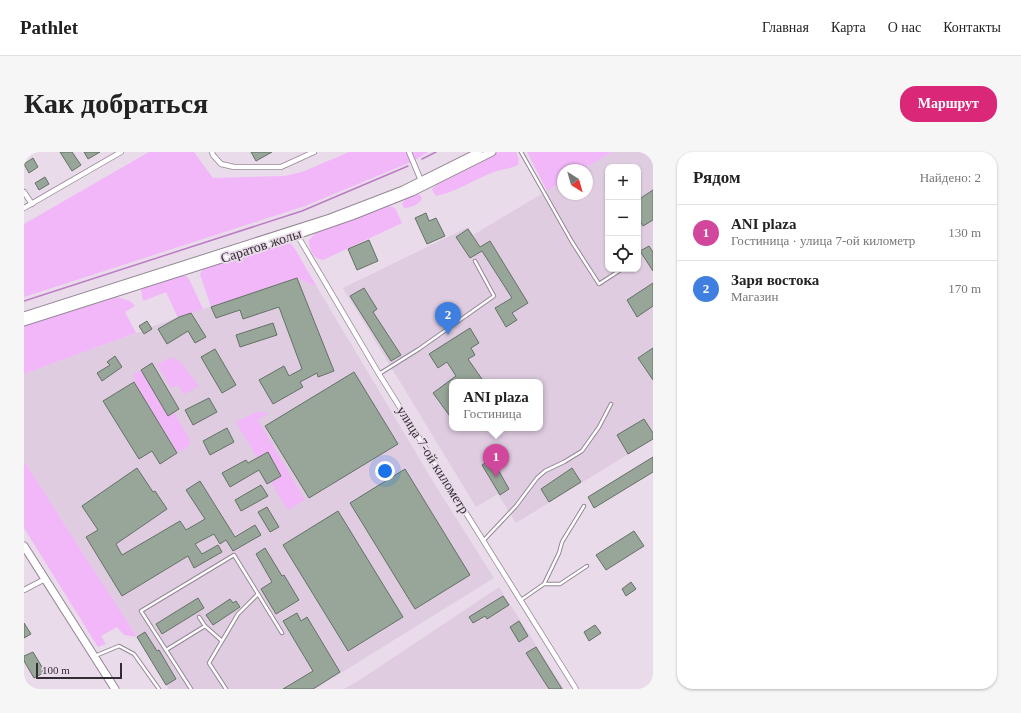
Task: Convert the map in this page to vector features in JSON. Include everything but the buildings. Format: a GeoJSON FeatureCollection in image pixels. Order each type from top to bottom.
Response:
{"type":"FeatureCollection","features":[{"type":"Feature","properties":{"kind":"main road","name":"Саратов жолы"},"geometry":{"type":"LineString","coordinates":[[422,184],[479,152]]}},
{"type":"Feature","properties":{"kind":"main road","name":"Саратов жолы"},"geometry":{"type":"LineString","coordinates":[[24,316],[352,216],[492,152]]}},
{"type":"Feature","properties":{"kind":"main road","name":"Саратов жолы"},"geometry":{"type":"LineString","coordinates":[[24,322],[192,265]]}},
{"type":"Feature","properties":{"kind":"main road"},"geometry":{"type":"LineString","coordinates":[[24,546],[115,689]]}},
{"type":"Feature","properties":{"kind":"street"},"geometry":{"type":"LineString","coordinates":[[24,208],[120,152]]}},
{"type":"Feature","properties":{"kind":"street"},"geometry":{"type":"LineString","coordinates":[[212,152],[221,164],[234,166],[282,167],[314,152]]}},
{"type":"Feature","properties":{"kind":"street"},"geometry":{"type":"LineString","coordinates":[[408,152],[422,184]]}},
{"type":"Feature","properties":{"kind":"street"},"geometry":{"type":"LineString","coordinates":[[24,192],[32,204]]}},
{"type":"Feature","properties":{"kind":"street","name":"улица 7-ой километр"},"geometry":{"type":"LineString","coordinates":[[295,233],[379,374],[576,689]]}},
{"type":"Feature","properties":{"kind":"street"},"geometry":{"type":"LineString","coordinates":[[24,590],[45,579]]}},
{"type":"Feature","properties":{"kind":"lane"},"geometry":{"type":"LineString","coordinates":[[521,152],[572,242],[599,284],[617,272]]}},
{"type":"Feature","properties":{"kind":"lane"},"geometry":{"type":"LineString","coordinates":[[379,374],[419,350],[494,296],[475,261]]}},
{"type":"Feature","properties":{"kind":"lane"},"geometry":{"type":"LineString","coordinates":[[484,541],[516,506],[537,478],[545,471],[582,451],[600,427],[611,404]]}},
{"type":"Feature","properties":{"kind":"lane"},"geometry":{"type":"LineString","coordinates":[[521,600],[544,584],[559,553],[562,542],[584,506]]}},
{"type":"Feature","properties":{"kind":"lane"},"geometry":{"type":"LineString","coordinates":[[191,689],[141,611],[234,555],[282,633]]}},
{"type":"Feature","properties":{"kind":"lane"},"geometry":{"type":"LineString","coordinates":[[544,584],[560,584],[587,566]]}},
{"type":"Feature","properties":{"kind":"lane"},"geometry":{"type":"LineString","coordinates":[[226,689],[209,663],[238,614],[258,594]]}},
{"type":"Feature","properties":{"kind":"lane"},"geometry":{"type":"LineString","coordinates":[[199,617],[205,626],[222,641]]}},
{"type":"Feature","properties":{"kind":"lane"},"geometry":{"type":"LineString","coordinates":[[166,650],[205,626]]}},
{"type":"Feature","properties":{"kind":"lane"},"geometry":{"type":"LineString","coordinates":[[95,656],[119,646],[134,654],[159,689]]}},
{"type":"Feature","properties":{"kind":"shaded area"},"geometry":{"type":"Polygon","coordinates":[[[149,152],[194,152],[213,178],[285,176],[302,172],[349,152],[428,152],[413,161],[305,206],[24,297],[24,224],[149,152]]]}},
{"type":"Feature","properties":{"kind":"shaded area"},"geometry":{"type":"Polygon","coordinates":[[[499,152],[516,152],[519,160],[518,165],[497,171],[444,194],[436,196],[432,190],[435,186],[451,175],[499,152]]]}},
{"type":"Feature","properties":{"kind":"shaded area"},"geometry":{"type":"Polygon","coordinates":[[[527,152],[612,152],[592,164],[557,164],[557,185],[547,191],[527,152]]]}},
{"type":"Feature","properties":{"kind":"shaded area"},"geometry":{"type":"Polygon","coordinates":[[[612,152],[646,152],[653,163],[653,439],[516,523],[498,494],[476,507],[343,288],[468,227],[473,235],[557,185],[557,200],[593,200],[592,164],[612,152]]]}},
{"type":"Feature","properties":{"kind":"shaded area"},"geometry":{"type":"Polygon","coordinates":[[[418,193],[422,198],[419,202],[404,208],[402,204],[405,199],[418,193]]]}},
{"type":"Feature","properties":{"kind":"shaded area"},"geometry":{"type":"Polygon","coordinates":[[[389,206],[395,208],[402,223],[323,260],[317,258],[312,253],[309,240],[318,231],[389,206]]]}},
{"type":"Feature","properties":{"kind":"shaded area"},"geometry":{"type":"Polygon","coordinates":[[[282,243],[291,244],[295,249],[317,287],[297,278],[211,307],[200,274],[204,268],[282,243]]]}},
{"type":"Feature","properties":{"kind":"shaded area"},"geometry":{"type":"Polygon","coordinates":[[[180,276],[186,276],[189,279],[203,309],[178,318],[166,292],[143,301],[141,289],[180,276]]]}},
{"type":"Feature","properties":{"kind":"shaded area"},"geometry":{"type":"Polygon","coordinates":[[[297,278],[317,287],[437,488],[494,578],[315,689],[169,689],[24,461],[24,374],[142,331],[144,334],[152,329],[151,327],[297,278]]]}},
{"type":"Feature","properties":{"kind":"shaded area"},"geometry":{"type":"Polygon","coordinates":[[[117,297],[130,301],[135,306],[125,312],[136,333],[24,374],[24,326],[117,297]]]}},
{"type":"Feature","properties":{"kind":"shaded area"},"geometry":{"type":"Polygon","coordinates":[[[171,357],[181,362],[199,386],[184,395],[178,385],[171,388],[157,365],[171,357]]]}},
{"type":"Feature","properties":{"kind":"shaded area"},"geometry":{"type":"Polygon","coordinates":[[[141,370],[168,415],[174,412],[189,438],[190,445],[177,453],[134,382],[134,374],[141,370]]]}},
{"type":"Feature","properties":{"kind":"shaded area"},"geometry":{"type":"Polygon","coordinates":[[[257,412],[269,413],[258,420],[305,500],[288,510],[271,482],[281,476],[268,452],[257,458],[236,422],[257,412]]]}},
{"type":"Feature","properties":{"kind":"shaded area"},"geometry":{"type":"Polygon","coordinates":[[[24,461],[137,637],[124,635],[117,627],[101,636],[106,644],[98,647],[24,528],[24,461]]]}},
{"type":"Feature","properties":{"kind":"shaded area"},"geometry":{"type":"Polygon","coordinates":[[[499,587],[564,689],[344,689],[358,681],[499,587]]]}},
{"type":"Feature","properties":{"kind":"waterway"},"geometry":{"type":"LineString","coordinates":[[422,159],[436,152]]}},
{"type":"Feature","properties":{"kind":"waterway"},"geometry":{"type":"LineString","coordinates":[[24,301],[302,211],[408,166]]}},
{"type":"Feature","properties":{"kind":"place","name":"Заря востока"},"geometry":{"type":"Point","coordinates":[448,335]}},
{"type":"Feature","properties":{"kind":"place","name":"ANI plaza"},"geometry":{"type":"Point","coordinates":[496,477]}}]}
